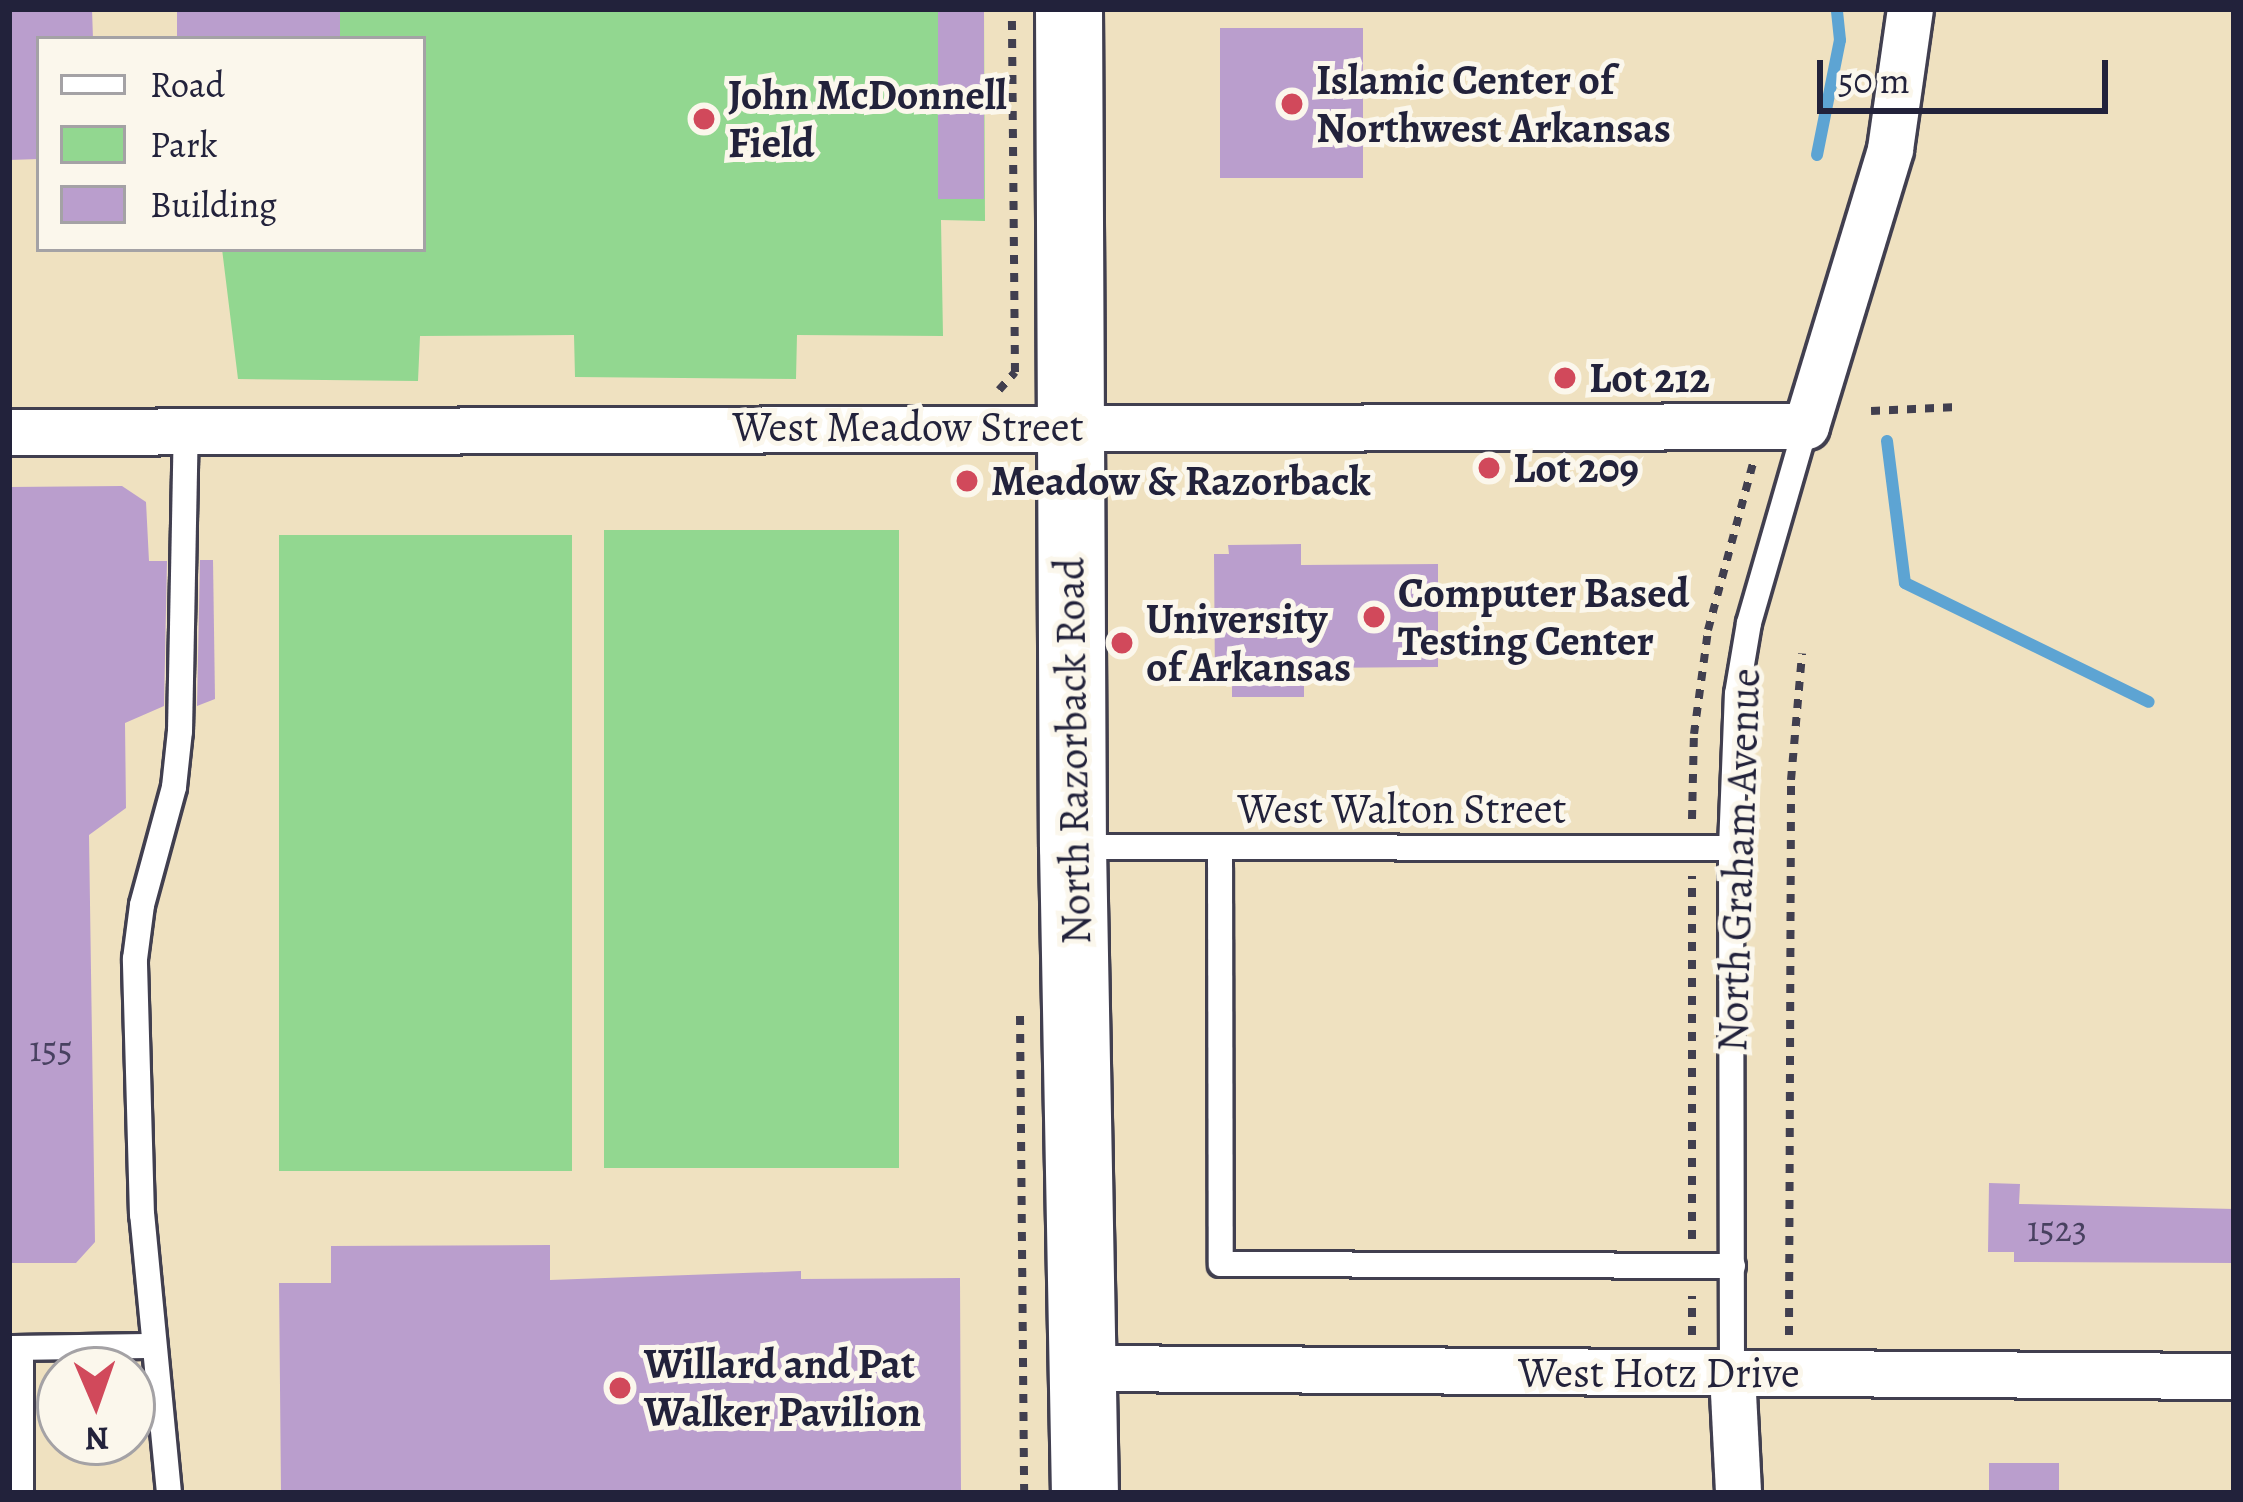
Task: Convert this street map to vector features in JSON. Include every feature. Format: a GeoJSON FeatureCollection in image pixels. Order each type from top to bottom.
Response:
{"type":"FeatureCollection","features":[{"type":"Feature","properties":{"kind":"main road","name":"North Razorback Road"},"geometry":{"type":"LineString","coordinates":[[1069,9],[1072,848],[1085,1493]]}},
{"type":"Feature","properties":{"kind":"street","name":"North Graham Avenue"},"geometry":{"type":"LineString","coordinates":[[1807,425],[1890,149],[1910,9]]}},
{"type":"Feature","properties":{"kind":"street","name":"West Meadow Street"},"geometry":{"type":"LineString","coordinates":[[9,432],[1807,425]]}},
{"type":"Feature","properties":{"kind":"street","name":"West Hotz Drive"},"geometry":{"type":"LineString","coordinates":[[1084,1368],[2234,1376]]}},
{"type":"Feature","properties":{"kind":"street"},"geometry":{"type":"LineString","coordinates":[[1732,1373],[1738,1493]]}},
{"type":"Feature","properties":{"kind":"lane","name":"North Graham Avenue"},"geometry":{"type":"LineString","coordinates":[[1732,1373],[1732,848],[1737,694],[1749,623],[1807,425]]}},
{"type":"Feature","properties":{"kind":"lane"},"geometry":{"type":"LineString","coordinates":[[152,1346],[142,1215],[135,959],[142,905],[174,787],[180,731],[186,431]]}},
{"type":"Feature","properties":{"kind":"lane","name":"West Walton Street"},"geometry":{"type":"LineString","coordinates":[[1072,848],[1732,848]]}},
{"type":"Feature","properties":{"kind":"lane"},"geometry":{"type":"LineString","coordinates":[[1220,848],[1221,1264],[1733,1266]]}},
{"type":"Feature","properties":{"kind":"lane"},"geometry":{"type":"LineString","coordinates":[[15,1348],[21,1493]]}},
{"type":"Feature","properties":{"kind":"lane"},"geometry":{"type":"LineString","coordinates":[[156,1381],[169,1493]]}},
{"type":"Feature","properties":{"kind":"path"},"geometry":{"type":"LineString","coordinates":[[1871,411],[1957,407]]}},
{"type":"Feature","properties":{"kind":"path"},"geometry":{"type":"LineString","coordinates":[[1789,1340],[1791,780],[1802,653]]}},
{"type":"Feature","properties":{"kind":"green space","name":"John McDonnell Field"},"geometry":{"type":"Polygon","coordinates":[[[177,9],[984,9],[985,221],[941,220],[943,336],[797,335],[796,379],[575,377],[574,335],[420,336],[418,381],[238,379],[222,252],[426,252],[426,36],[177,36],[177,9]]]}},
{"type":"Feature","properties":{"kind":"green space"},"geometry":{"type":"Polygon","coordinates":[[[604,530],[899,530],[899,1168],[604,1168],[604,530]]]}},
{"type":"Feature","properties":{"kind":"green space"},"geometry":{"type":"Polygon","coordinates":[[[279,535],[572,535],[572,1171],[279,1171],[279,535]]]}},
{"type":"Feature","properties":{"kind":"building"},"geometry":{"type":"Polygon","coordinates":[[[9,9],[92,9],[93,36],[36,36],[36,159],[9,160],[9,9]]]}},
{"type":"Feature","properties":{"kind":"building"},"geometry":{"type":"Polygon","coordinates":[[[177,9],[340,9],[340,36],[177,36],[177,9]]]}},
{"type":"Feature","properties":{"kind":"building"},"geometry":{"type":"Polygon","coordinates":[[[938,9],[984,9],[984,199],[938,199],[938,9]]]}},
{"type":"Feature","properties":{"kind":"building","name":"Islamic Center of Northwest Arkansas"},"geometry":{"type":"Polygon","coordinates":[[[1220,28],[1363,28],[1363,178],[1220,178],[1220,28]]]}},
{"type":"Feature","properties":{"kind":"building"},"geometry":{"type":"Polygon","coordinates":[[[122,486],[146,502],[149,561],[167,561],[164,706],[125,723],[126,808],[89,835],[95,1242],[76,1263],[9,1263],[10,487],[122,486]]]}},
{"type":"Feature","properties":{"kind":"building"},"geometry":{"type":"Polygon","coordinates":[[[1301,544],[1301,565],[1438,564],[1438,667],[1304,668],[1304,697],[1232,697],[1232,685],[1215,685],[1214,554],[1229,554],[1228,545],[1301,544]]]}},
{"type":"Feature","properties":{"kind":"building"},"geometry":{"type":"Polygon","coordinates":[[[200,560],[213,560],[215,699],[197,706],[200,560]]]}},
{"type":"Feature","properties":{"kind":"building"},"geometry":{"type":"Polygon","coordinates":[[[1989,1183],[2020,1184],[2019,1204],[2234,1209],[2234,1263],[2014,1262],[2014,1252],[1988,1252],[1989,1183]]]}},
{"type":"Feature","properties":{"kind":"building","name":"Willard and Pat Walker Pavilion"},"geometry":{"type":"Polygon","coordinates":[[[550,1245],[550,1280],[801,1271],[801,1279],[960,1278],[961,1493],[281,1493],[279,1283],[331,1283],[331,1246],[550,1245]]]}},
{"type":"Feature","properties":{"kind":"building"},"geometry":{"type":"Polygon","coordinates":[[[1989,1463],[2059,1463],[2059,1493],[1989,1493],[1989,1463]]]}},
{"type":"Feature","properties":{"kind":"waterway"},"geometry":{"type":"LineString","coordinates":[[1817,155],[1840,40],[1837,9]]}},
{"type":"Feature","properties":{"kind":"waterway"},"geometry":{"type":"LineString","coordinates":[[1887,441],[1905,583],[2149,702]]}},
{"type":"Feature","properties":{"kind":"place","name":"Islamic Center of Northwest Arkansas"},"geometry":{"type":"Point","coordinates":[1292,104]}},
{"type":"Feature","properties":{"kind":"place","name":"John McDonnell Field"},"geometry":{"type":"Point","coordinates":[704,119]}},
{"type":"Feature","properties":{"kind":"place","name":"Lot 212"},"geometry":{"type":"Point","coordinates":[1565,378]}},
{"type":"Feature","properties":{"kind":"place","name":"Lot 209"},"geometry":{"type":"Point","coordinates":[1489,468]}},
{"type":"Feature","properties":{"kind":"place","name":"Meadow & Razorback"},"geometry":{"type":"Point","coordinates":[967,481]}},
{"type":"Feature","properties":{"kind":"place","name":"Computer Based Testing Center"},"geometry":{"type":"Point","coordinates":[1374,617]}},
{"type":"Feature","properties":{"kind":"place","name":"University of Arkansas"},"geometry":{"type":"Point","coordinates":[1122,643]}},
{"type":"Feature","properties":{"kind":"place","name":"Willard and Pat Walker Pavilion"},"geometry":{"type":"Point","coordinates":[620,1388]}}]}
